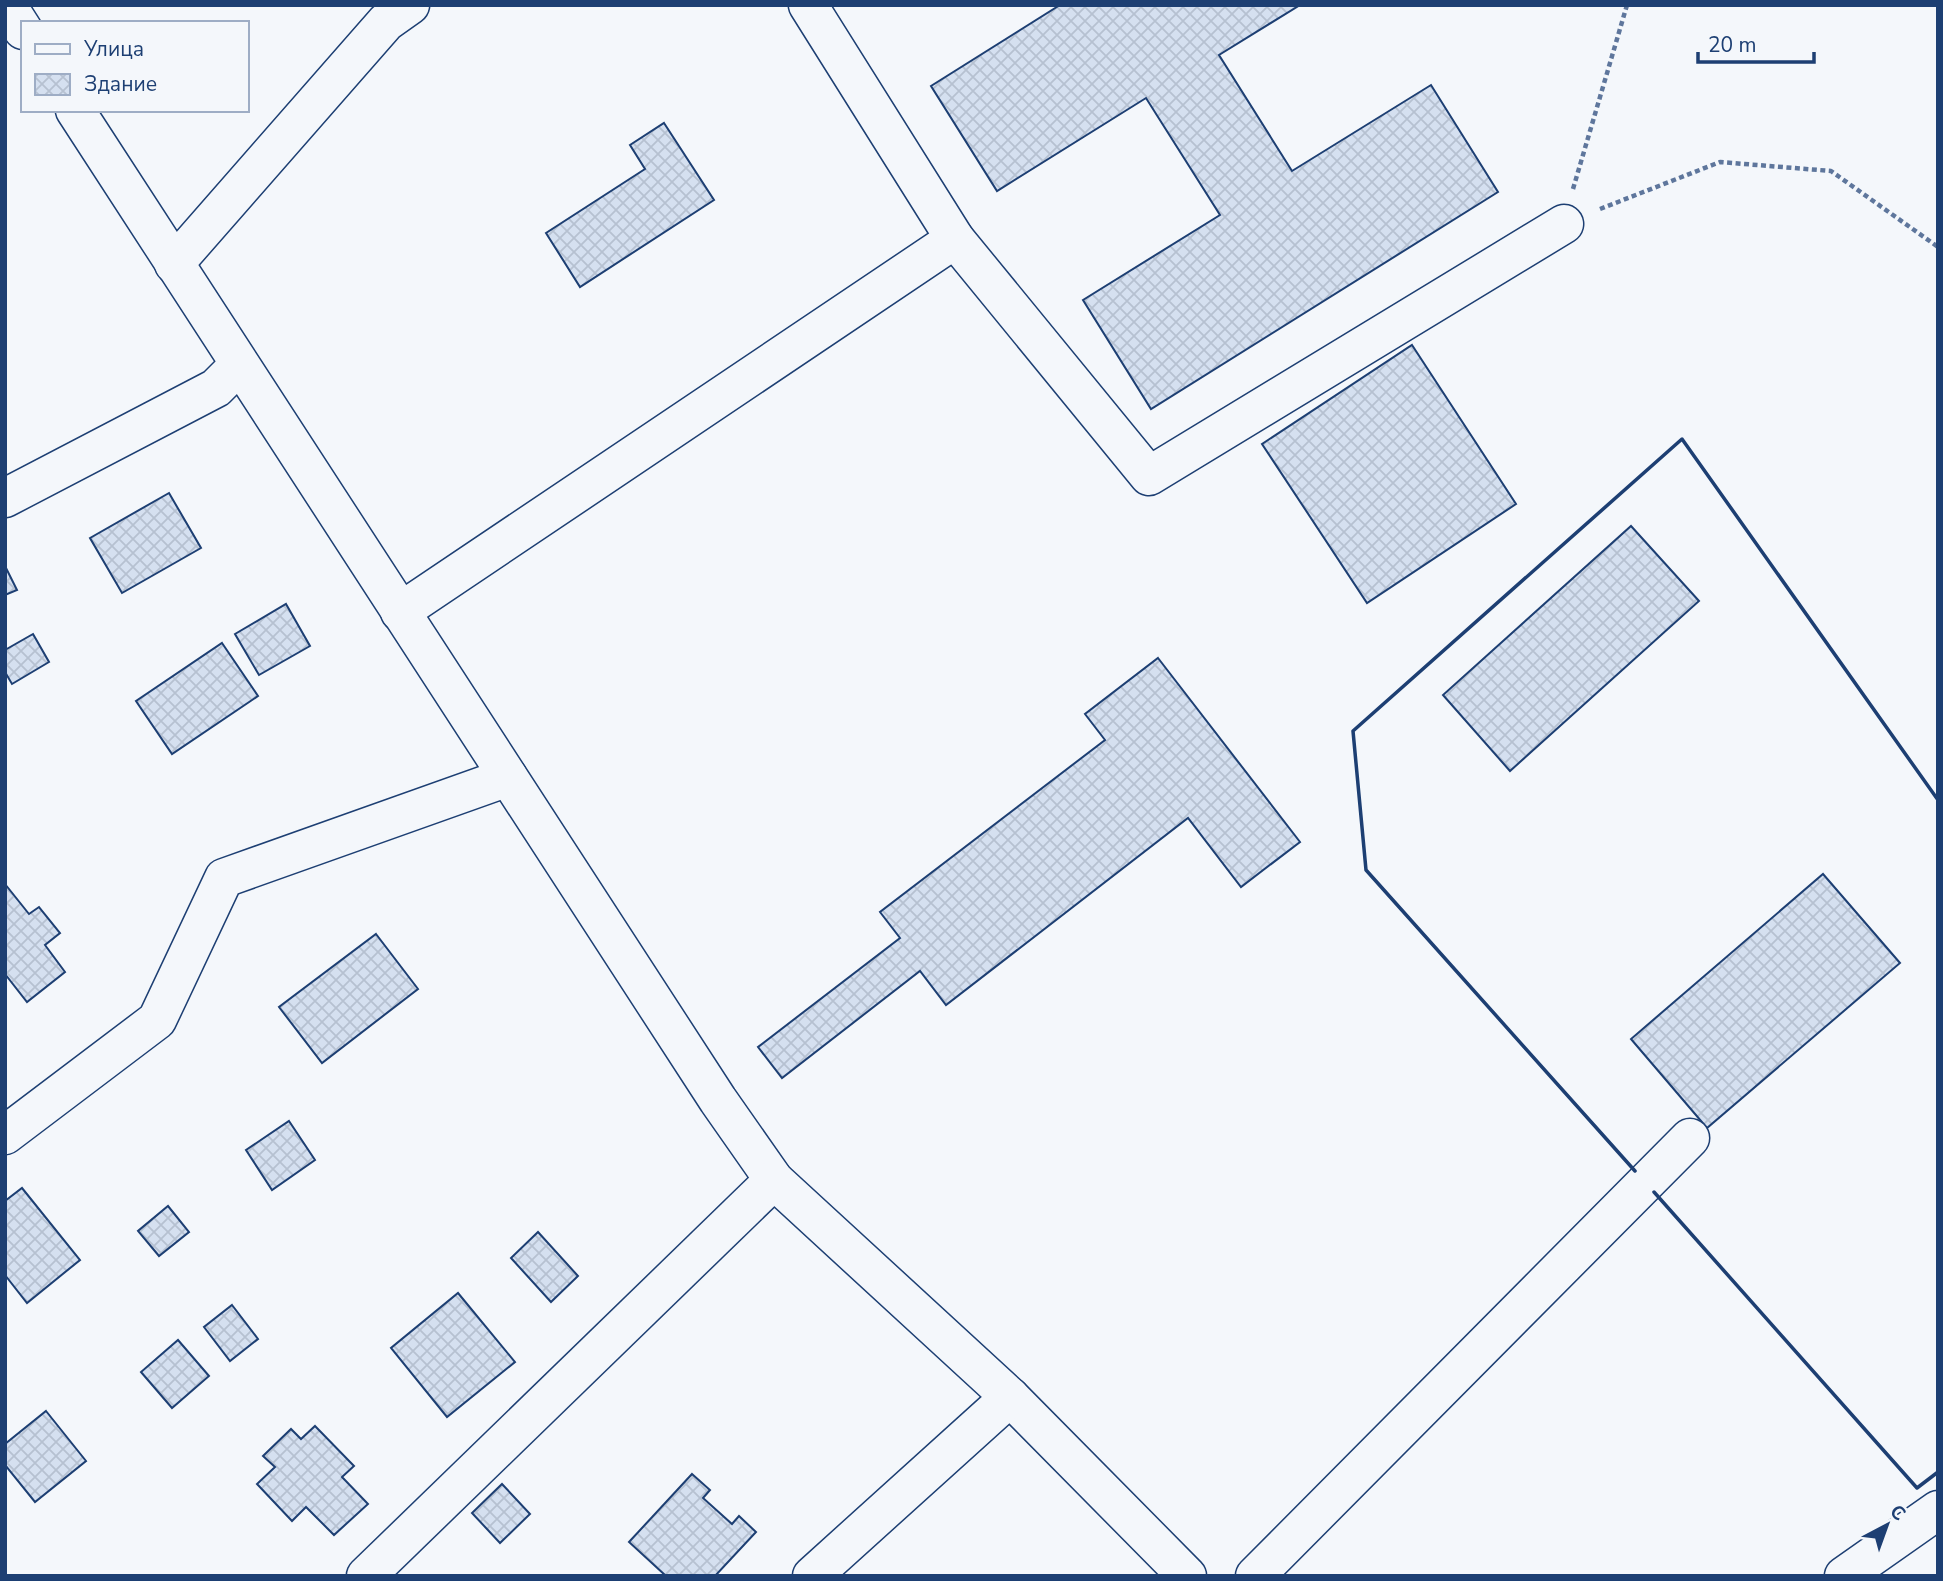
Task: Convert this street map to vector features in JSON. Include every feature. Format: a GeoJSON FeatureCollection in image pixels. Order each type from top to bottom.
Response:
{"type":"FeatureCollection","features":[{"type":"Feature","properties":{"kind":"street"},"geometry":{"type":"LineString","coordinates":[[7,5],[21,27]]}},
{"type":"Feature","properties":{"kind":"street"},"geometry":{"type":"LineString","coordinates":[[174,264],[386,22],[410,5]]}},
{"type":"Feature","properties":{"kind":"street"},"geometry":{"type":"LineString","coordinates":[[808,5],[955,239],[1149,475],[1563,223]]}},
{"type":"Feature","properties":{"kind":"street"},"geometry":{"type":"LineString","coordinates":[[76,112],[718,1100],[774,1180],[1010,1397],[1187,1576]]}},
{"type":"Feature","properties":{"kind":"street"},"geometry":{"type":"LineString","coordinates":[[400,612],[955,239]]}},
{"type":"Feature","properties":{"kind":"street"},"geometry":{"type":"LineString","coordinates":[[5,498],[216,388],[240,365]]}},
{"type":"Feature","properties":{"kind":"street"},"geometry":{"type":"LineString","coordinates":[[5,1135],[157,1020],[224,878],[508,777]]}},
{"type":"Feature","properties":{"kind":"street"},"geometry":{"type":"LineString","coordinates":[[1255,1576],[1690,1138]]}},
{"type":"Feature","properties":{"kind":"street"},"geometry":{"type":"LineString","coordinates":[[366,1576],[774,1180]]}},
{"type":"Feature","properties":{"kind":"street"},"geometry":{"type":"LineString","coordinates":[[812,1576],[1010,1397]]}},
{"type":"Feature","properties":{"kind":"street"},"geometry":{"type":"LineString","coordinates":[[1844,1576],[1938,1510]]}},
{"type":"Feature","properties":{"kind":"path"},"geometry":{"type":"LineString","coordinates":[[1563,223],[1627,5]]}},
{"type":"Feature","properties":{"kind":"path"},"geometry":{"type":"LineString","coordinates":[[1563,223],[1720,162],[1831,171],[1938,247]]}},
{"type":"Feature","properties":{"kind":"building"},"geometry":{"type":"Polygon","coordinates":[[[1060,5],[1300,5],[1219,55],[1292,171],[1431,85],[1498,192],[1151,409],[1083,300],[1220,215],[1146,98],[997,191],[931,86],[1060,5]]]}},
{"type":"Feature","properties":{"kind":"building"},"geometry":{"type":"Polygon","coordinates":[[[664,123],[714,200],[580,287],[546,233],[645,169],[630,145],[664,123]]]}},
{"type":"Feature","properties":{"kind":"building"},"geometry":{"type":"Polygon","coordinates":[[[1412,345],[1516,504],[1367,603],[1262,444],[1412,345]]]}},
{"type":"Feature","properties":{"kind":"building"},"geometry":{"type":"Polygon","coordinates":[[[169,493],[201,548],[122,593],[90,538],[169,493]]]}},
{"type":"Feature","properties":{"kind":"building"},"geometry":{"type":"Polygon","coordinates":[[[1631,526],[1699,601],[1510,771],[1443,695],[1631,526]]]}},
{"type":"Feature","properties":{"kind":"building"},"geometry":{"type":"Polygon","coordinates":[[[5,566],[17,590],[5,595],[5,566]]]}},
{"type":"Feature","properties":{"kind":"building"},"geometry":{"type":"Polygon","coordinates":[[[286,604],[310,646],[259,675],[235,634],[286,604]]]}},
{"type":"Feature","properties":{"kind":"building"},"geometry":{"type":"Polygon","coordinates":[[[33,634],[49,662],[12,684],[5,672],[5,650],[33,634]]]}},
{"type":"Feature","properties":{"kind":"building"},"geometry":{"type":"Polygon","coordinates":[[[222,643],[258,696],[172,754],[136,701],[222,643]]]}},
{"type":"Feature","properties":{"kind":"building"},"geometry":{"type":"Polygon","coordinates":[[[1158,658],[1300,842],[1241,887],[1188,818],[946,1005],[920,971],[782,1078],[758,1047],[900,938],[880,912],[1105,740],[1085,714],[1158,658]]]}},
{"type":"Feature","properties":{"kind":"building"},"geometry":{"type":"Polygon","coordinates":[[[1823,874],[1900,963],[1707,1128],[1631,1039],[1823,874]]]}},
{"type":"Feature","properties":{"kind":"building"},"geometry":{"type":"Polygon","coordinates":[[[5,884],[29,914],[39,907],[60,933],[45,945],[65,972],[27,1002],[5,974],[5,884]]]}},
{"type":"Feature","properties":{"kind":"building"},"geometry":{"type":"Polygon","coordinates":[[[376,934],[418,989],[322,1063],[279,1007],[376,934]]]}},
{"type":"Feature","properties":{"kind":"building"},"geometry":{"type":"Polygon","coordinates":[[[289,1121],[315,1160],[272,1190],[246,1150],[289,1121]]]}},
{"type":"Feature","properties":{"kind":"building"},"geometry":{"type":"Polygon","coordinates":[[[22,1188],[80,1260],[27,1303],[5,1275],[5,1201],[22,1188]]]}},
{"type":"Feature","properties":{"kind":"building"},"geometry":{"type":"Polygon","coordinates":[[[168,1206],[189,1232],[159,1256],[138,1231],[168,1206]]]}},
{"type":"Feature","properties":{"kind":"building"},"geometry":{"type":"Polygon","coordinates":[[[538,1232],[578,1276],[551,1302],[511,1258],[538,1232]]]}},
{"type":"Feature","properties":{"kind":"building"},"geometry":{"type":"Polygon","coordinates":[[[458,1293],[515,1362],[447,1417],[391,1348],[458,1293]]]}},
{"type":"Feature","properties":{"kind":"building"},"geometry":{"type":"Polygon","coordinates":[[[232,1305],[258,1339],[230,1361],[204,1327],[232,1305]]]}},
{"type":"Feature","properties":{"kind":"building"},"geometry":{"type":"Polygon","coordinates":[[[178,1340],[209,1376],[172,1408],[141,1372],[178,1340]]]}},
{"type":"Feature","properties":{"kind":"building"},"geometry":{"type":"Polygon","coordinates":[[[46,1411],[86,1461],[35,1502],[5,1465],[5,1444],[46,1411]]]}},
{"type":"Feature","properties":{"kind":"building"},"geometry":{"type":"Polygon","coordinates":[[[315,1426],[354,1466],[342,1477],[368,1504],[334,1535],[306,1507],[292,1521],[257,1484],[275,1467],[263,1456],[291,1429],[301,1439],[315,1426]]]}},
{"type":"Feature","properties":{"kind":"building"},"geometry":{"type":"Polygon","coordinates":[[[692,1474],[710,1490],[703,1498],[732,1524],[739,1516],[756,1532],[715,1576],[666,1576],[629,1542],[692,1474]]]}},
{"type":"Feature","properties":{"kind":"building"},"geometry":{"type":"Polygon","coordinates":[[[502,1484],[530,1514],[500,1543],[472,1513],[502,1484]]]}},
{"type":"Feature","properties":{"kind":"wall"},"geometry":{"type":"LineString","coordinates":[[1635,1171],[1366,870],[1353,731],[1682,439],[1938,800]]}},
{"type":"Feature","properties":{"kind":"wall"},"geometry":{"type":"LineString","coordinates":[[1654,1192],[1917,1488],[1938,1472]]}}]}
